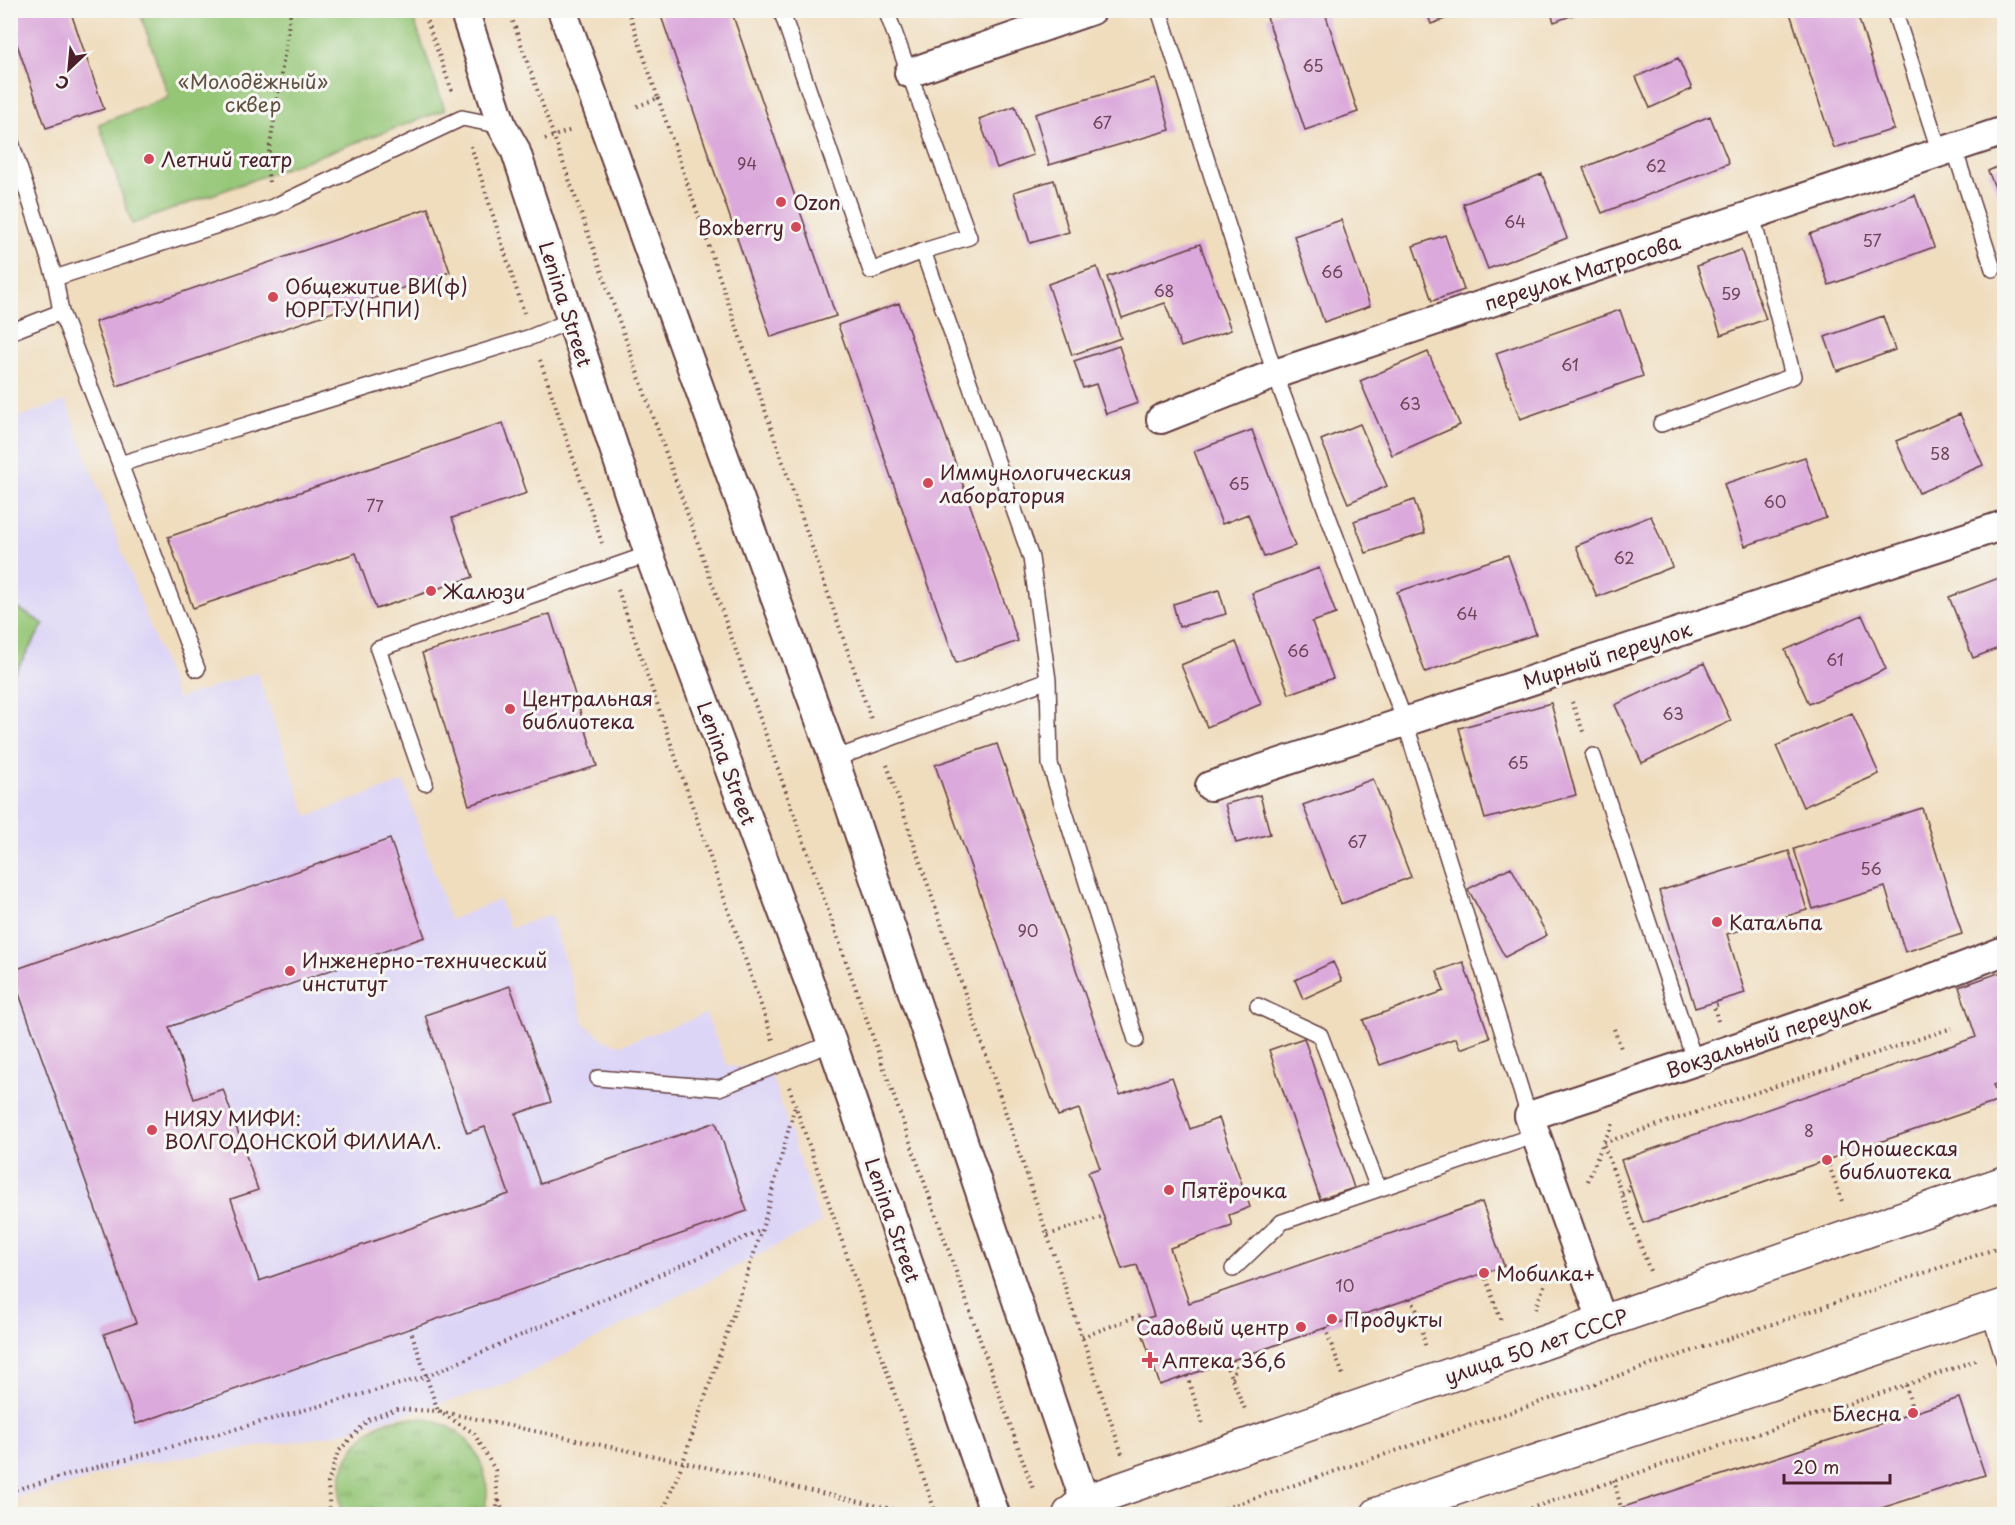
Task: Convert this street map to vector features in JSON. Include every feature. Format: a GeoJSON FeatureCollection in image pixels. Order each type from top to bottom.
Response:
{"type":"FeatureCollection","features":[{"type":"Feature","properties":{"kind":"street","name":"Lenina Street"},"geometry":{"type":"LineString","coordinates":[[464,10],[502,126],[515,149],[649,554],[832,1043],[995,1515]]}},
{"type":"Feature","properties":{"kind":"street"},"geometry":{"type":"LineString","coordinates":[[562,10],[834,759],[1081,1510]]}},
{"type":"Feature","properties":{"kind":"street"},"geometry":{"type":"LineString","coordinates":[[909,73],[1092,10]]}},
{"type":"Feature","properties":{"kind":"street","name":"переулок Матросова"},"geometry":{"type":"LineString","coordinates":[[1161,419],[1275,374],[2004,131]]}},
{"type":"Feature","properties":{"kind":"street","name":"Мирный переулок"},"geometry":{"type":"LineString","coordinates":[[1210,786],[2004,525]]}},
{"type":"Feature","properties":{"kind":"street","name":"Вокзальный переулок"},"geometry":{"type":"LineString","coordinates":[[1533,1126],[1633,1082],[1933,979],[2004,951]]}},
{"type":"Feature","properties":{"kind":"street"},"geometry":{"type":"LineString","coordinates":[[1533,1126],[1603,1323]]}},
{"type":"Feature","properties":{"kind":"street","name":"улица 50 лет СССР"},"geometry":{"type":"LineString","coordinates":[[1081,1510],[1603,1323],[2004,1183]]}},
{"type":"Feature","properties":{"kind":"street"},"geometry":{"type":"LineString","coordinates":[[1378,1515],[1997,1308]]}},
{"type":"Feature","properties":{"kind":"lane"},"geometry":{"type":"LineString","coordinates":[[781,10],[871,271],[923,251],[969,237],[886,10]]}},
{"type":"Feature","properties":{"kind":"lane"},"geometry":{"type":"LineString","coordinates":[[1160,10],[1275,374],[1405,722],[1533,1126],[1378,1188],[1282,1222],[1233,1269]]}},
{"type":"Feature","properties":{"kind":"lane"},"geometry":{"type":"LineString","coordinates":[[1894,10],[1993,269]]}},
{"type":"Feature","properties":{"kind":"lane"},"geometry":{"type":"LineString","coordinates":[[55,278],[273,207],[462,118],[502,126]]}},
{"type":"Feature","properties":{"kind":"lane"},"geometry":{"type":"LineString","coordinates":[[10,139],[55,278],[61,312],[197,669]]}},
{"type":"Feature","properties":{"kind":"lane"},"geometry":{"type":"LineString","coordinates":[[1661,424],[1793,376],[1752,215]]}},
{"type":"Feature","properties":{"kind":"lane"},"geometry":{"type":"LineString","coordinates":[[923,251],[1031,558],[1048,680],[1050,764],[1136,1040]]}},
{"type":"Feature","properties":{"kind":"lane"},"geometry":{"type":"LineString","coordinates":[[10,332],[61,312]]}},
{"type":"Feature","properties":{"kind":"lane"},"geometry":{"type":"LineString","coordinates":[[120,464],[531,337],[572,320]]}},
{"type":"Feature","properties":{"kind":"lane"},"geometry":{"type":"LineString","coordinates":[[425,783],[378,650],[649,554]]}},
{"type":"Feature","properties":{"kind":"lane"},"geometry":{"type":"LineString","coordinates":[[834,759],[1048,680]]}},
{"type":"Feature","properties":{"kind":"lane"},"geometry":{"type":"LineString","coordinates":[[1593,756],[1695,1062]]}},
{"type":"Feature","properties":{"kind":"lane"},"geometry":{"type":"LineString","coordinates":[[1258,1006],[1320,1035],[1378,1188]]}},
{"type":"Feature","properties":{"kind":"lane"},"geometry":{"type":"LineString","coordinates":[[598,1078],[719,1088],[832,1043]]}},
{"type":"Feature","properties":{"kind":"lane"},"geometry":{"type":"LineString","coordinates":[[1997,1308],[2003,1355]]}},
{"type":"Feature","properties":{"kind":"path"},"geometry":{"type":"LineString","coordinates":[[273,207],[267,165],[291,10]]}},
{"type":"Feature","properties":{"kind":"path"},"geometry":{"type":"LineString","coordinates":[[423,10],[462,118],[531,337],[936,1515]]}},
{"type":"Feature","properties":{"kind":"path"},"geometry":{"type":"LineString","coordinates":[[509,10],[1033,1489]]}},
{"type":"Feature","properties":{"kind":"path"},"geometry":{"type":"LineString","coordinates":[[658,98],[1124,1460]]}},
{"type":"Feature","properties":{"kind":"path"},"geometry":{"type":"LineString","coordinates":[[1559,671],[1593,756]]}},
{"type":"Feature","properties":{"kind":"path"},"geometry":{"type":"LineString","coordinates":[[1714,1006],[1720,1004],[1719,1001]]}},
{"type":"Feature","properties":{"kind":"path"},"geometry":{"type":"LineString","coordinates":[[1604,1143],[1952,1029]]}},
{"type":"Feature","properties":{"kind":"path"},"geometry":{"type":"LineString","coordinates":[[1586,1185],[1633,1082]]}},
{"type":"Feature","properties":{"kind":"path"},"geometry":{"type":"LineString","coordinates":[[662,1515],[683,1462],[762,1230],[795,1104]]}},
{"type":"Feature","properties":{"kind":"path"},"geometry":{"type":"LineString","coordinates":[[1604,1143],[1651,1274]]}},
{"type":"Feature","properties":{"kind":"path"},"geometry":{"type":"LineString","coordinates":[[1827,1160],[1845,1209]]}},
{"type":"Feature","properties":{"kind":"path"},"geometry":{"type":"LineString","coordinates":[[1622,1194],[1628,1191],[1630,1184]]}},
{"type":"Feature","properties":{"kind":"path"},"geometry":{"type":"LineString","coordinates":[[1047,1235],[1104,1216]]}},
{"type":"Feature","properties":{"kind":"path"},"geometry":{"type":"LineString","coordinates":[[10,1491],[425,1377],[762,1230]]}},
{"type":"Feature","properties":{"kind":"path"},"geometry":{"type":"LineString","coordinates":[[1208,1515],[2004,1246]]}},
{"type":"Feature","properties":{"kind":"path"},"geometry":{"type":"LineString","coordinates":[[1532,1318],[1551,1268]]}},
{"type":"Feature","properties":{"kind":"path"},"geometry":{"type":"LineString","coordinates":[[1484,1273],[1504,1328]]}},
{"type":"Feature","properties":{"kind":"path"},"geometry":{"type":"LineString","coordinates":[[1411,1298],[1418,1313],[1428,1354]]}},
{"type":"Feature","properties":{"kind":"path"},"geometry":{"type":"LineString","coordinates":[[1082,1337],[1141,1315],[1143,1319]]}},
{"type":"Feature","properties":{"kind":"path"},"geometry":{"type":"LineString","coordinates":[[1325,1328],[1345,1383]]}},
{"type":"Feature","properties":{"kind":"path"},"geometry":{"type":"LineString","coordinates":[[410,1329],[438,1412],[474,1433],[495,1470],[498,1500],[496,1515]]}},
{"type":"Feature","properties":{"kind":"path"},"geometry":{"type":"LineString","coordinates":[[1513,1515],[1614,1480],[2003,1355]]}},
{"type":"Feature","properties":{"kind":"path"},"geometry":{"type":"LineString","coordinates":[[1232,1378],[1236,1367],[1233,1360]]}},
{"type":"Feature","properties":{"kind":"path"},"geometry":{"type":"LineString","coordinates":[[1225,1363],[1248,1416]]}},
{"type":"Feature","properties":{"kind":"path"},"geometry":{"type":"LineString","coordinates":[[1187,1376],[1205,1431]]}},
{"type":"Feature","properties":{"kind":"path"},"geometry":{"type":"LineString","coordinates":[[1906,1385],[1913,1413]]}},
{"type":"Feature","properties":{"kind":"path"},"geometry":{"type":"LineString","coordinates":[[330,1515],[328,1483],[338,1452],[368,1420],[396,1409],[438,1412],[683,1462],[914,1515]]}},
{"type":"Feature","properties":{"kind":"path"},"geometry":{"type":"LineString","coordinates":[[1614,1480],[1621,1508]]}},
{"type":"Feature","properties":{"kind":"path"},"geometry":{"type":"LineString","coordinates":[[498,1500],[504,1515]]}},
{"type":"Feature","properties":{"kind":"shaded area","name":"Инженерно-технический институт"},"geometry":{"type":"Polygon","coordinates":[[[66,401],[177,699],[257,672],[307,816],[404,782],[450,920],[499,900],[510,928],[551,915],[585,1024],[606,1041],[621,1045],[706,1014],[727,1065],[739,1068],[766,1060],[821,1223],[508,1384],[325,1437],[130,1465],[83,1481],[11,1499],[10,420],[66,401]]]}},
{"type":"Feature","properties":{"kind":"green space","name":"«Молодёжный» сквер"},"geometry":{"type":"Polygon","coordinates":[[[139,10],[411,11],[445,110],[132,224],[99,124],[169,97],[139,10]]]}},
{"type":"Feature","properties":{"kind":"green space"},"geometry":{"type":"Polygon","coordinates":[[[11,604],[44,624],[11,679],[11,604]]]}},
{"type":"Feature","properties":{"kind":"green space"},"geometry":{"type":"Polygon","coordinates":[[[425,1418],[451,1428],[470,1444],[477,1454],[487,1490],[483,1514],[343,1514],[340,1505],[340,1483],[348,1459],[362,1437],[383,1423],[396,1419],[425,1418]]]}},
{"type":"Feature","properties":{"kind":"building"},"geometry":{"type":"Polygon","coordinates":[[[10,10],[70,10],[104,109],[46,128],[10,24],[10,10]]]}},
{"type":"Feature","properties":{"kind":"building"},"geometry":{"type":"Polygon","coordinates":[[[659,10],[731,10],[836,316],[771,337],[659,10]]]}},
{"type":"Feature","properties":{"kind":"building"},"geometry":{"type":"Polygon","coordinates":[[[1286,10],[1324,10],[1358,112],[1305,130],[1267,17],[1286,10]]]}},
{"type":"Feature","properties":{"kind":"building"},"geometry":{"type":"Polygon","coordinates":[[[1426,10],[1468,10],[1468,11],[1431,24],[1426,10]]]}},
{"type":"Feature","properties":{"kind":"building"},"geometry":{"type":"Polygon","coordinates":[[[1550,10],[1584,10],[1584,11],[1554,22],[1550,10]]]}},
{"type":"Feature","properties":{"kind":"building"},"geometry":{"type":"Polygon","coordinates":[[[1789,10],[1856,10],[1894,129],[1834,148],[1789,10]]]}},
{"type":"Feature","properties":{"kind":"building"},"geometry":{"type":"Polygon","coordinates":[[[1678,58],[1692,89],[1650,108],[1636,77],[1678,58]]]}},
{"type":"Feature","properties":{"kind":"building"},"geometry":{"type":"Polygon","coordinates":[[[1156,79],[1170,130],[1049,165],[1035,114],[1156,79]]]}},
{"type":"Feature","properties":{"kind":"building"},"geometry":{"type":"Polygon","coordinates":[[[1015,106],[1033,155],[997,168],[979,119],[1015,106]]]}},
{"type":"Feature","properties":{"kind":"building"},"geometry":{"type":"Polygon","coordinates":[[[1710,116],[1729,163],[1602,213],[1583,168],[1710,116]]]}},
{"type":"Feature","properties":{"kind":"building"},"geometry":{"type":"Polygon","coordinates":[[[2004,164],[2004,209],[1988,171],[2004,164]]]}},
{"type":"Feature","properties":{"kind":"building"},"geometry":{"type":"Polygon","coordinates":[[[1542,174],[1567,238],[1488,269],[1463,204],[1542,174]]]}},
{"type":"Feature","properties":{"kind":"building"},"geometry":{"type":"Polygon","coordinates":[[[1054,180],[1069,232],[1030,243],[1014,192],[1054,180]]]}},
{"type":"Feature","properties":{"kind":"building"},"geometry":{"type":"Polygon","coordinates":[[[1915,195],[1934,247],[1829,285],[1810,234],[1915,195]]]}},
{"type":"Feature","properties":{"kind":"building","name":"Общежитие ВИ(ф) ЮРГТУ(НПИ)"},"geometry":{"type":"Polygon","coordinates":[[[428,208],[450,272],[117,386],[95,322],[428,208]]]}},
{"type":"Feature","properties":{"kind":"building"},"geometry":{"type":"Polygon","coordinates":[[[1341,220],[1370,306],[1324,322],[1294,236],[1341,220]]]}},
{"type":"Feature","properties":{"kind":"building"},"geometry":{"type":"Polygon","coordinates":[[[1445,235],[1464,290],[1432,301],[1413,246],[1445,235]]]}},
{"type":"Feature","properties":{"kind":"building"},"geometry":{"type":"Polygon","coordinates":[[[1200,244],[1231,330],[1181,347],[1165,303],[1122,318],[1107,277],[1200,244]]]}},
{"type":"Feature","properties":{"kind":"building"},"geometry":{"type":"Polygon","coordinates":[[[1741,250],[1766,319],[1721,335],[1697,266],[1741,250]]]}},
{"type":"Feature","properties":{"kind":"building"},"geometry":{"type":"Polygon","coordinates":[[[1097,267],[1121,338],[1072,355],[1048,284],[1097,267]]]}},
{"type":"Feature","properties":{"kind":"building","name":"Иммунологическия лаборатория"},"geometry":{"type":"Polygon","coordinates":[[[899,303],[1018,641],[956,663],[838,325],[899,303]]]}},
{"type":"Feature","properties":{"kind":"building"},"geometry":{"type":"Polygon","coordinates":[[[1620,310],[1643,376],[1520,419],[1496,353],[1620,310]]]}},
{"type":"Feature","properties":{"kind":"building"},"geometry":{"type":"Polygon","coordinates":[[[1883,316],[1895,350],[1837,371],[1825,337],[1883,316]]]}},
{"type":"Feature","properties":{"kind":"building"},"geometry":{"type":"Polygon","coordinates":[[[1119,346],[1138,403],[1106,414],[1096,384],[1083,388],[1074,361],[1119,346]]]}},
{"type":"Feature","properties":{"kind":"building"},"geometry":{"type":"Polygon","coordinates":[[[1428,352],[1460,425],[1392,455],[1360,381],[1428,352]]]}},
{"type":"Feature","properties":{"kind":"building"},"geometry":{"type":"Polygon","coordinates":[[[1960,414],[1983,465],[1919,493],[1896,441],[1960,414]]]}},
{"type":"Feature","properties":{"kind":"building"},"geometry":{"type":"Polygon","coordinates":[[[503,423],[527,493],[452,518],[473,577],[376,609],[356,553],[193,608],[168,537],[503,423]]]}},
{"type":"Feature","properties":{"kind":"building"},"geometry":{"type":"Polygon","coordinates":[[[1360,424],[1387,486],[1348,503],[1321,440],[1360,424]]]}},
{"type":"Feature","properties":{"kind":"building"},"geometry":{"type":"Polygon","coordinates":[[[1252,430],[1295,546],[1264,557],[1248,514],[1222,524],[1194,451],[1252,430]]]}},
{"type":"Feature","properties":{"kind":"building"},"geometry":{"type":"Polygon","coordinates":[[[1805,457],[1826,518],[1745,546],[1724,484],[1805,457]]]}},
{"type":"Feature","properties":{"kind":"building"},"geometry":{"type":"Polygon","coordinates":[[[1414,500],[1425,533],[1366,553],[1354,521],[1414,500]]]}},
{"type":"Feature","properties":{"kind":"building"},"geometry":{"type":"Polygon","coordinates":[[[1651,516],[1672,567],[1597,597],[1576,546],[1651,516]]]}},
{"type":"Feature","properties":{"kind":"building"},"geometry":{"type":"Polygon","coordinates":[[[1508,555],[1536,634],[1425,672],[1397,592],[1508,555]]]}},
{"type":"Feature","properties":{"kind":"building"},"geometry":{"type":"Polygon","coordinates":[[[1319,568],[1336,614],[1312,622],[1333,678],[1289,694],[1252,593],[1319,568]]]}},
{"type":"Feature","properties":{"kind":"building"},"geometry":{"type":"Polygon","coordinates":[[[2004,576],[2004,646],[1973,658],[1949,597],[2004,576]]]}},
{"type":"Feature","properties":{"kind":"building"},"geometry":{"type":"Polygon","coordinates":[[[1219,590],[1226,614],[1179,627],[1173,604],[1219,590]]]}},
{"type":"Feature","properties":{"kind":"building","name":"Центральная библиотека"},"geometry":{"type":"Polygon","coordinates":[[[550,614],[597,766],[469,805],[422,653],[550,614]]]}},
{"type":"Feature","properties":{"kind":"building"},"geometry":{"type":"Polygon","coordinates":[[[1862,615],[1886,669],[1809,704],[1785,650],[1862,615]]]}},
{"type":"Feature","properties":{"kind":"building"},"geometry":{"type":"Polygon","coordinates":[[[1236,642],[1261,704],[1207,727],[1181,665],[1236,642]]]}},
{"type":"Feature","properties":{"kind":"building"},"geometry":{"type":"Polygon","coordinates":[[[1704,663],[1731,721],[1642,763],[1615,705],[1704,663]]]}},
{"type":"Feature","properties":{"kind":"building"},"geometry":{"type":"Polygon","coordinates":[[[1551,703],[1576,795],[1485,819],[1459,728],[1551,703]]]}},
{"type":"Feature","properties":{"kind":"building"},"geometry":{"type":"Polygon","coordinates":[[[1852,713],[1879,774],[1803,807],[1776,746],[1852,713]]]}},
{"type":"Feature","properties":{"kind":"building"},"geometry":{"type":"Polygon","coordinates":[[[997,744],[1120,1095],[1172,1077],[1190,1129],[1219,1118],[1250,1207],[1229,1215],[1232,1226],[1170,1248],[1189,1303],[1482,1202],[1504,1266],[1160,1385],[1138,1321],[1154,1316],[1137,1265],[1122,1269],[1088,1172],[1100,1168],[1079,1109],[1058,1116],[935,765],[997,744]]]}},
{"type":"Feature","properties":{"kind":"building"},"geometry":{"type":"Polygon","coordinates":[[[1373,779],[1411,877],[1341,904],[1303,805],[1373,779]]]}},
{"type":"Feature","properties":{"kind":"building"},"geometry":{"type":"Polygon","coordinates":[[[1260,795],[1270,834],[1236,843],[1225,804],[1260,795]]]}},
{"type":"Feature","properties":{"kind":"building"},"geometry":{"type":"Polygon","coordinates":[[[1922,808],[1962,934],[1905,952],[1885,887],[1813,909],[1794,849],[1922,808]]]}},
{"type":"Feature","properties":{"kind":"building","name":"НИЯУ МИФИ: ВОЛГОДОНСКОЙ ФИЛИАЛ."},"geometry":{"type":"Polygon","coordinates":[[[390,839],[425,937],[169,1027],[194,1099],[223,1089],[258,1190],[231,1199],[259,1281],[509,1194],[485,1127],[467,1133],[425,1015],[510,986],[551,1102],[516,1114],[540,1184],[716,1122],[747,1211],[136,1424],[104,1334],[136,1323],[11,971],[390,839]]]}},
{"type":"Feature","properties":{"kind":"building","name":"Катальпа"},"geometry":{"type":"Polygon","coordinates":[[[1789,851],[1807,910],[1727,934],[1745,993],[1695,1008],[1659,891],[1789,851]]]}},
{"type":"Feature","properties":{"kind":"building"},"geometry":{"type":"Polygon","coordinates":[[[1511,867],[1547,935],[1505,957],[1468,889],[1511,867]]]}},
{"type":"Feature","properties":{"kind":"building"},"geometry":{"type":"Polygon","coordinates":[[[1333,962],[1342,981],[1303,999],[1295,980],[1333,962]]]}},
{"type":"Feature","properties":{"kind":"building"},"geometry":{"type":"Polygon","coordinates":[[[1463,962],[1490,1038],[1460,1049],[1456,1038],[1380,1065],[1363,1020],[1444,991],[1437,971],[1463,962]]]}},
{"type":"Feature","properties":{"kind":"building"},"geometry":{"type":"Polygon","coordinates":[[[2004,971],[2004,1081],[1993,1085],[1999,1101],[1643,1223],[1621,1160],[1976,1037],[1959,987],[2004,971]]]}},
{"type":"Feature","properties":{"kind":"building"},"geometry":{"type":"Polygon","coordinates":[[[1304,1038],[1354,1188],[1320,1199],[1269,1050],[1304,1038]]]}},
{"type":"Feature","properties":{"kind":"building"},"geometry":{"type":"Polygon","coordinates":[[[1959,1398],[1985,1475],[1863,1514],[1602,1514],[1959,1398]]]}},
{"type":"Feature","properties":{"kind":"place","name":"Летний театр"},"geometry":{"type":"Point","coordinates":[149,159]}},
{"type":"Feature","properties":{"kind":"place","name":"Ozon"},"geometry":{"type":"Point","coordinates":[781,202]}},
{"type":"Feature","properties":{"kind":"place","name":"Boxberry"},"geometry":{"type":"Point","coordinates":[796,227]}},
{"type":"Feature","properties":{"kind":"place","name":"Общежитие ВИ(ф) ЮРГТУ(НПИ)"},"geometry":{"type":"Point","coordinates":[273,297]}},
{"type":"Feature","properties":{"kind":"place","name":"Иммунологическия лаборатория"},"geometry":{"type":"Point","coordinates":[928,483]}},
{"type":"Feature","properties":{"kind":"place","name":"Жалюзи"},"geometry":{"type":"Point","coordinates":[431,591]}},
{"type":"Feature","properties":{"kind":"place","name":"Центральная библиотека"},"geometry":{"type":"Point","coordinates":[510,709]}},
{"type":"Feature","properties":{"kind":"place","name":"Катальпа"},"geometry":{"type":"Point","coordinates":[1717,922]}},
{"type":"Feature","properties":{"kind":"place","name":"Инженерно-технический институт"},"geometry":{"type":"Point","coordinates":[290,971]}},
{"type":"Feature","properties":{"kind":"place","name":"НИЯУ МИФИ: ВОЛГОДОНСКОЙ ФИЛИАЛ."},"geometry":{"type":"Point","coordinates":[152,1130]}},
{"type":"Feature","properties":{"kind":"place","name":"Юношеская библиотека"},"geometry":{"type":"Point","coordinates":[1827,1160]}},
{"type":"Feature","properties":{"kind":"place","name":"Пятёрочка"},"geometry":{"type":"Point","coordinates":[1169,1190]}},
{"type":"Feature","properties":{"kind":"place","name":"Мобилка+"},"geometry":{"type":"Point","coordinates":[1484,1273]}},
{"type":"Feature","properties":{"kind":"place","name":"Продукты"},"geometry":{"type":"Point","coordinates":[1332,1319]}},
{"type":"Feature","properties":{"kind":"place","name":"Садовый центр"},"geometry":{"type":"Point","coordinates":[1301,1327]}},
{"type":"Feature","properties":{"kind":"place","name":"Аптека 36,6"},"geometry":{"type":"Point","coordinates":[1150,1360]}},
{"type":"Feature","properties":{"kind":"place","name":"Блесна"},"geometry":{"type":"Point","coordinates":[1913,1413]}}]}
